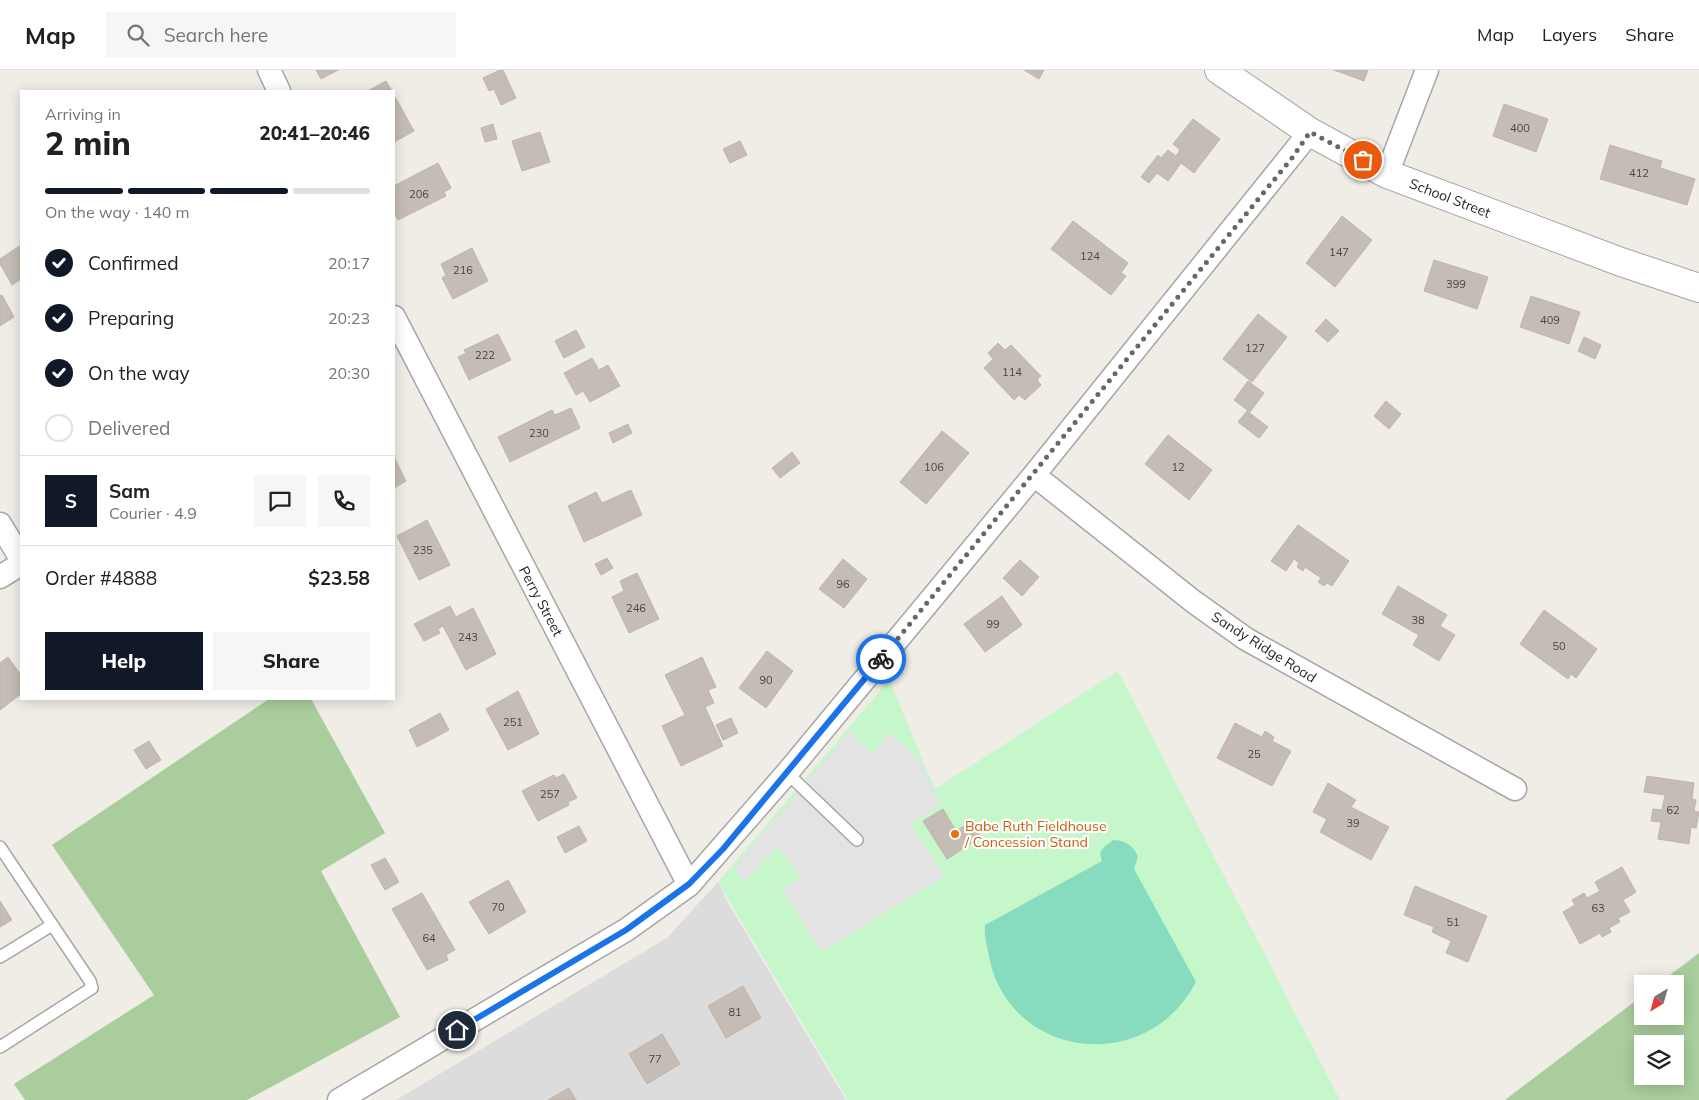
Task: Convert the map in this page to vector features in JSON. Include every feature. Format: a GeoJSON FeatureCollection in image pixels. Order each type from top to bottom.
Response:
{"type":"FeatureCollection","features":[{"type":"Feature","properties":{"kind":"street"},"geometry":{"type":"LineString","coordinates":[[269,70],[279,90]]}},
{"type":"Feature","properties":{"kind":"street","name":"School Street"},"geometry":{"type":"LineString","coordinates":[[1219,70],[1310,132],[1387,174],[1612,259],[1699,288]]}},
{"type":"Feature","properties":{"kind":"street"},"geometry":{"type":"LineString","coordinates":[[1387,174],[1427,70]]}},
{"type":"Feature","properties":{"kind":"street"},"geometry":{"type":"LineString","coordinates":[[339,1100],[626,930],[689,884],[787,773],[1034,475],[1292,158],[1310,132]]}},
{"type":"Feature","properties":{"kind":"street","name":"Perry Street"},"geometry":{"type":"LineString","coordinates":[[396,329],[689,884]]}},
{"type":"Feature","properties":{"kind":"street","name":"Sandy Ridge Road"},"geometry":{"type":"LineString","coordinates":[[1034,475],[1194,602],[1246,639],[1515,789]]}},
{"type":"Feature","properties":{"kind":"street"},"geometry":{"type":"LineString","coordinates":[[0,524],[20,557]]}},
{"type":"Feature","properties":{"kind":"street"},"geometry":{"type":"LineString","coordinates":[[0,577],[20,565]]}},
{"type":"Feature","properties":{"kind":"lane"},"geometry":{"type":"LineString","coordinates":[[787,773],[857,840]]}},
{"type":"Feature","properties":{"kind":"lane"},"geometry":{"type":"LineString","coordinates":[[0,847],[90,981],[92,988],[0,1047]]}},
{"type":"Feature","properties":{"kind":"lane"},"geometry":{"type":"LineString","coordinates":[[0,957],[52,925]]}},
{"type":"Feature","properties":{"kind":"shaded area"},"geometry":{"type":"Polygon","coordinates":[[[850,731],[872,755],[889,732],[921,761],[940,805],[910,824],[945,876],[821,952],[782,889],[801,877],[778,847],[745,881],[733,868],[850,731]]]}},
{"type":"Feature","properties":{"kind":"shaded area"},"geometry":{"type":"Polygon","coordinates":[[[718,882],[728,903],[846,1100],[396,1100],[667,938],[718,882]]]}},
{"type":"Feature","properties":{"kind":"green space"},"geometry":{"type":"Polygon","coordinates":[[[1118,671],[1340,1100],[848,1100],[718,882],[889,680],[935,789],[1118,671]]]}},
{"type":"Feature","properties":{"kind":"green space"},"geometry":{"type":"Polygon","coordinates":[[[268,700],[312,700],[385,833],[321,871],[400,1017],[247,1100],[25,1100],[14,1084],[154,995],[52,845],[268,700]]]}},
{"type":"Feature","properties":{"kind":"green space"},"geometry":{"type":"Polygon","coordinates":[[[1113,840],[1128,844],[1136,853],[1138,857],[1134,869],[1196,982],[1173,1013],[1144,1033],[1112,1043],[1079,1043],[1047,1033],[1020,1015],[999,987],[988,951],[985,925],[1102,861],[1100,853],[1113,840]]]}},
{"type":"Feature","properties":{"kind":"green space"},"geometry":{"type":"Polygon","coordinates":[[[1699,953],[1699,1100],[1505,1100],[1634,1002],[1634,1025],[1684,1025],[1684,975],[1670,975],[1699,953]]]}},
{"type":"Feature","properties":{"kind":"building"},"geometry":{"type":"Polygon","coordinates":[[[316,70],[338,70],[321,79],[316,70]]]}},
{"type":"Feature","properties":{"kind":"building"},"geometry":{"type":"Polygon","coordinates":[[[503,70],[516,98],[501,105],[494,89],[489,91],[483,78],[503,70]]]}},
{"type":"Feature","properties":{"kind":"building"},"geometry":{"type":"Polygon","coordinates":[[[1024,70],[1044,70],[1039,79],[1024,70]]]}},
{"type":"Feature","properties":{"kind":"building"},"geometry":{"type":"Polygon","coordinates":[[[1334,70],[1368,70],[1364,81],[1334,70]]]}},
{"type":"Feature","properties":{"kind":"building"},"geometry":{"type":"Polygon","coordinates":[[[386,81],[391,90],[370,90],[386,81]]]}},
{"type":"Feature","properties":{"kind":"building"},"geometry":{"type":"Polygon","coordinates":[[[395,97],[414,131],[395,141],[395,97]]]}},
{"type":"Feature","properties":{"kind":"building"},"geometry":{"type":"Polygon","coordinates":[[[1504,104],[1548,119],[1536,152],[1493,136],[1504,104]]]}},
{"type":"Feature","properties":{"kind":"building"},"geometry":{"type":"Polygon","coordinates":[[[1193,119],[1220,139],[1194,173],[1181,163],[1168,181],[1157,173],[1149,183],[1141,177],[1158,155],[1161,158],[1168,150],[1176,156],[1180,150],[1173,144],[1193,119]]]}},
{"type":"Feature","properties":{"kind":"building"},"geometry":{"type":"Polygon","coordinates":[[[493,124],[497,139],[485,142],[481,128],[493,124]]]}},
{"type":"Feature","properties":{"kind":"building"},"geometry":{"type":"Polygon","coordinates":[[[540,132],[550,162],[522,171],[512,141],[540,132]]]}},
{"type":"Feature","properties":{"kind":"building"},"geometry":{"type":"Polygon","coordinates":[[[740,141],[747,155],[730,163],[723,149],[740,141]]]}},
{"type":"Feature","properties":{"kind":"building"},"geometry":{"type":"Polygon","coordinates":[[[1610,145],[1662,161],[1660,168],[1695,179],[1687,205],[1600,179],[1610,145]]]}},
{"type":"Feature","properties":{"kind":"building"},"geometry":{"type":"Polygon","coordinates":[[[438,163],[451,188],[444,192],[446,196],[398,220],[395,214],[395,185],[438,163]]]}},
{"type":"Feature","properties":{"kind":"building"},"geometry":{"type":"Polygon","coordinates":[[[1342,216],[1372,240],[1335,287],[1306,263],[1342,216]]]}},
{"type":"Feature","properties":{"kind":"building"},"geometry":{"type":"Polygon","coordinates":[[[1073,221],[1128,263],[1121,273],[1126,276],[1111,295],[1051,249],[1073,221]]]}},
{"type":"Feature","properties":{"kind":"building"},"geometry":{"type":"Polygon","coordinates":[[[20,246],[20,280],[12,285],[0,264],[0,259],[20,246]]]}},
{"type":"Feature","properties":{"kind":"building"},"geometry":{"type":"Polygon","coordinates":[[[472,248],[488,281],[453,299],[442,278],[446,275],[441,264],[472,248]]]}},
{"type":"Feature","properties":{"kind":"building"},"geometry":{"type":"Polygon","coordinates":[[[1434,260],[1488,277],[1477,309],[1424,291],[1434,260]]]}},
{"type":"Feature","properties":{"kind":"building"},"geometry":{"type":"Polygon","coordinates":[[[2,295],[14,317],[0,326],[0,296],[2,295]]]}},
{"type":"Feature","properties":{"kind":"building"},"geometry":{"type":"Polygon","coordinates":[[[1531,296],[1580,312],[1569,344],[1520,327],[1531,296]]]}},
{"type":"Feature","properties":{"kind":"building"},"geometry":{"type":"Polygon","coordinates":[[[1258,314],[1287,337],[1252,382],[1223,359],[1258,314]]]}},
{"type":"Feature","properties":{"kind":"building"},"geometry":{"type":"Polygon","coordinates":[[[1326,319],[1339,331],[1328,342],[1315,331],[1326,319]]]}},
{"type":"Feature","properties":{"kind":"building"},"geometry":{"type":"Polygon","coordinates":[[[576,330],[585,347],[564,358],[555,341],[576,330]]]}},
{"type":"Feature","properties":{"kind":"building"},"geometry":{"type":"Polygon","coordinates":[[[498,334],[511,360],[469,380],[458,357],[466,353],[464,350],[498,334]]]}},
{"type":"Feature","properties":{"kind":"building"},"geometry":{"type":"Polygon","coordinates":[[[1584,337],[1601,345],[1595,359],[1578,351],[1584,337]]]}},
{"type":"Feature","properties":{"kind":"building"},"geometry":{"type":"Polygon","coordinates":[[[998,343],[1005,350],[1011,345],[1041,376],[1037,380],[1041,385],[1025,400],[1019,395],[1014,400],[984,368],[993,359],[988,353],[998,343]]]}},
{"type":"Feature","properties":{"kind":"building"},"geometry":{"type":"Polygon","coordinates":[[[592,358],[599,370],[608,365],[620,386],[590,402],[583,391],[576,395],[564,373],[592,358]]]}},
{"type":"Feature","properties":{"kind":"building"},"geometry":{"type":"Polygon","coordinates":[[[1248,381],[1264,393],[1250,412],[1234,400],[1248,381]]]}},
{"type":"Feature","properties":{"kind":"building"},"geometry":{"type":"Polygon","coordinates":[[[1386,401],[1401,414],[1389,429],[1374,416],[1386,401]]]}},
{"type":"Feature","properties":{"kind":"building"},"geometry":{"type":"Polygon","coordinates":[[[571,408],[580,428],[510,462],[498,437],[552,410],[555,415],[571,408]]]}},
{"type":"Feature","properties":{"kind":"building"},"geometry":{"type":"Polygon","coordinates":[[[1247,411],[1268,427],[1259,438],[1238,422],[1247,411]]]}},
{"type":"Feature","properties":{"kind":"building"},"geometry":{"type":"Polygon","coordinates":[[[628,424],[632,433],[613,443],[609,433],[628,424]]]}},
{"type":"Feature","properties":{"kind":"building"},"geometry":{"type":"Polygon","coordinates":[[[942,431],[969,453],[926,504],[900,482],[942,431]]]}},
{"type":"Feature","properties":{"kind":"building"},"geometry":{"type":"Polygon","coordinates":[[[1168,435],[1212,470],[1189,500],[1145,464],[1168,435]]]}},
{"type":"Feature","properties":{"kind":"building"},"geometry":{"type":"Polygon","coordinates":[[[792,452],[800,463],[780,478],[772,468],[792,452]]]}},
{"type":"Feature","properties":{"kind":"building"},"geometry":{"type":"Polygon","coordinates":[[[395,459],[406,481],[395,487],[395,459]]]}},
{"type":"Feature","properties":{"kind":"building"},"geometry":{"type":"Polygon","coordinates":[[[631,490],[642,515],[584,542],[568,506],[596,492],[602,503],[631,490]]]}},
{"type":"Feature","properties":{"kind":"building"},"geometry":{"type":"Polygon","coordinates":[[[427,520],[450,565],[419,580],[397,536],[427,520]]]}},
{"type":"Feature","properties":{"kind":"building"},"geometry":{"type":"Polygon","coordinates":[[[1298,525],[1349,561],[1332,586],[1327,583],[1324,586],[1318,582],[1321,578],[1305,567],[1303,571],[1297,567],[1299,563],[1294,559],[1286,571],[1271,561],[1298,525]]]}},
{"type":"Feature","properties":{"kind":"building"},"geometry":{"type":"Polygon","coordinates":[[[607,558],[613,568],[601,575],[595,564],[607,558]]]}},
{"type":"Feature","properties":{"kind":"building"},"geometry":{"type":"Polygon","coordinates":[[[843,559],[867,579],[844,608],[819,589],[843,559]]]}},
{"type":"Feature","properties":{"kind":"building"},"geometry":{"type":"Polygon","coordinates":[[[1020,560],[1039,577],[1022,596],[1003,578],[1020,560]]]}},
{"type":"Feature","properties":{"kind":"building"},"geometry":{"type":"Polygon","coordinates":[[[637,573],[659,619],[629,633],[612,597],[624,591],[620,581],[637,573]]]}},
{"type":"Feature","properties":{"kind":"building"},"geometry":{"type":"Polygon","coordinates":[[[1398,586],[1447,615],[1440,626],[1455,635],[1439,661],[1413,645],[1419,635],[1382,614],[1398,586]]]}},
{"type":"Feature","properties":{"kind":"building"},"geometry":{"type":"Polygon","coordinates":[[[1002,596],[1022,625],[985,652],[964,624],[1002,596]]]}},
{"type":"Feature","properties":{"kind":"building"},"geometry":{"type":"Polygon","coordinates":[[[450,606],[456,617],[473,608],[496,654],[466,670],[443,626],[438,629],[440,633],[424,641],[414,624],[450,606]]]}},
{"type":"Feature","properties":{"kind":"building"},"geometry":{"type":"Polygon","coordinates":[[[1544,610],[1597,649],[1576,678],[1571,674],[1568,679],[1520,644],[1544,610]]]}},
{"type":"Feature","properties":{"kind":"building"},"geometry":{"type":"Polygon","coordinates":[[[767,651],[793,671],[766,708],[739,688],[767,651]]]}},
{"type":"Feature","properties":{"kind":"building"},"geometry":{"type":"Polygon","coordinates":[[[8,657],[20,674],[20,695],[0,710],[0,663],[8,657]]]}},
{"type":"Feature","properties":{"kind":"building"},"geometry":{"type":"Polygon","coordinates":[[[702,657],[716,687],[708,690],[714,703],[705,707],[723,746],[681,766],[662,726],[685,715],[665,675],[702,657]]]}},
{"type":"Feature","properties":{"kind":"building"},"geometry":{"type":"Polygon","coordinates":[[[518,691],[539,734],[508,750],[486,709],[518,691]]]}},
{"type":"Feature","properties":{"kind":"building"},"geometry":{"type":"Polygon","coordinates":[[[440,713],[449,730],[417,747],[409,730],[440,713]]]}},
{"type":"Feature","properties":{"kind":"building"},"geometry":{"type":"Polygon","coordinates":[[[731,718],[738,733],[723,740],[716,725],[731,718]]]}},
{"type":"Feature","properties":{"kind":"building"},"geometry":{"type":"Polygon","coordinates":[[[1235,723],[1262,737],[1265,731],[1274,737],[1272,741],[1291,751],[1272,786],[1217,758],[1235,723]]]}},
{"type":"Feature","properties":{"kind":"building"},"geometry":{"type":"Polygon","coordinates":[[[149,741],[161,760],[146,769],[134,750],[149,741]]]}},
{"type":"Feature","properties":{"kind":"building"},"geometry":{"type":"Polygon","coordinates":[[[564,774],[577,798],[568,802],[569,805],[538,821],[522,791],[554,775],[556,778],[564,774]]]}},
{"type":"Feature","properties":{"kind":"building"},"geometry":{"type":"Polygon","coordinates":[[[1647,776],[1694,783],[1692,799],[1696,800],[1694,811],[1699,812],[1696,828],[1691,827],[1689,844],[1658,839],[1661,822],[1651,821],[1653,809],[1662,810],[1665,795],[1644,792],[1647,776]]]}},
{"type":"Feature","properties":{"kind":"building"},"geometry":{"type":"Polygon","coordinates":[[[1328,783],[1356,800],[1351,807],[1389,827],[1371,860],[1320,832],[1327,819],[1313,812],[1328,783]]]}},
{"type":"Feature","properties":{"kind":"building","name":"Babe Ruth Fieldhouse / Concession Stand"},"geometry":{"type":"Polygon","coordinates":[[[943,809],[956,831],[971,822],[981,837],[947,859],[923,821],[943,809]]]}},
{"type":"Feature","properties":{"kind":"building"},"geometry":{"type":"Polygon","coordinates":[[[579,826],[587,841],[565,853],[557,837],[579,826]]]}},
{"type":"Feature","properties":{"kind":"building"},"geometry":{"type":"Polygon","coordinates":[[[385,858],[399,882],[385,890],[371,865],[385,858]]]}},
{"type":"Feature","properties":{"kind":"building"},"geometry":{"type":"Polygon","coordinates":[[[1622,867],[1636,892],[1623,900],[1630,912],[1618,918],[1620,922],[1609,928],[1611,932],[1602,937],[1600,933],[1580,944],[1563,912],[1575,905],[1572,900],[1584,893],[1587,898],[1600,891],[1595,882],[1622,867]]]}},
{"type":"Feature","properties":{"kind":"building"},"geometry":{"type":"Polygon","coordinates":[[[508,880],[526,912],[489,934],[469,902],[508,880]]]}},
{"type":"Feature","properties":{"kind":"building"},"geometry":{"type":"Polygon","coordinates":[[[1415,886],[1487,916],[1468,962],[1446,953],[1451,941],[1432,932],[1434,927],[1404,915],[1415,886]]]}},
{"type":"Feature","properties":{"kind":"building"},"geometry":{"type":"Polygon","coordinates":[[[422,893],[455,950],[446,955],[448,960],[427,970],[392,909],[422,893]]]}},
{"type":"Feature","properties":{"kind":"building"},"geometry":{"type":"Polygon","coordinates":[[[0,901],[12,920],[0,927],[0,901]]]}},
{"type":"Feature","properties":{"kind":"building"},"geometry":{"type":"Polygon","coordinates":[[[743,986],[761,1018],[726,1038],[708,1006],[743,986]]]}},
{"type":"Feature","properties":{"kind":"building"},"geometry":{"type":"Polygon","coordinates":[[[662,1034],[680,1064],[647,1084],[629,1054],[662,1034]]]}},
{"type":"Feature","properties":{"kind":"building"},"geometry":{"type":"Polygon","coordinates":[[[569,1088],[576,1100],[548,1100],[569,1088]]]}},
{"type":"Feature","properties":{"kind":"way so far"},"geometry":{"type":"LineString","coordinates":[[881,659],[1071,430],[1292,158],[1310,132],[1363,160]]}},
{"type":"Feature","properties":{"kind":"place","name":"Babe Ruth Fieldhouse / Concession Stand"},"geometry":{"type":"Point","coordinates":[955,834]}},
{"type":"Feature","properties":{"kind":"route"},"geometry":{"type":"LineString","coordinates":[[457,1030],[626,930],[654,912],[689,884],[723,849],[881,659]]}}]}
